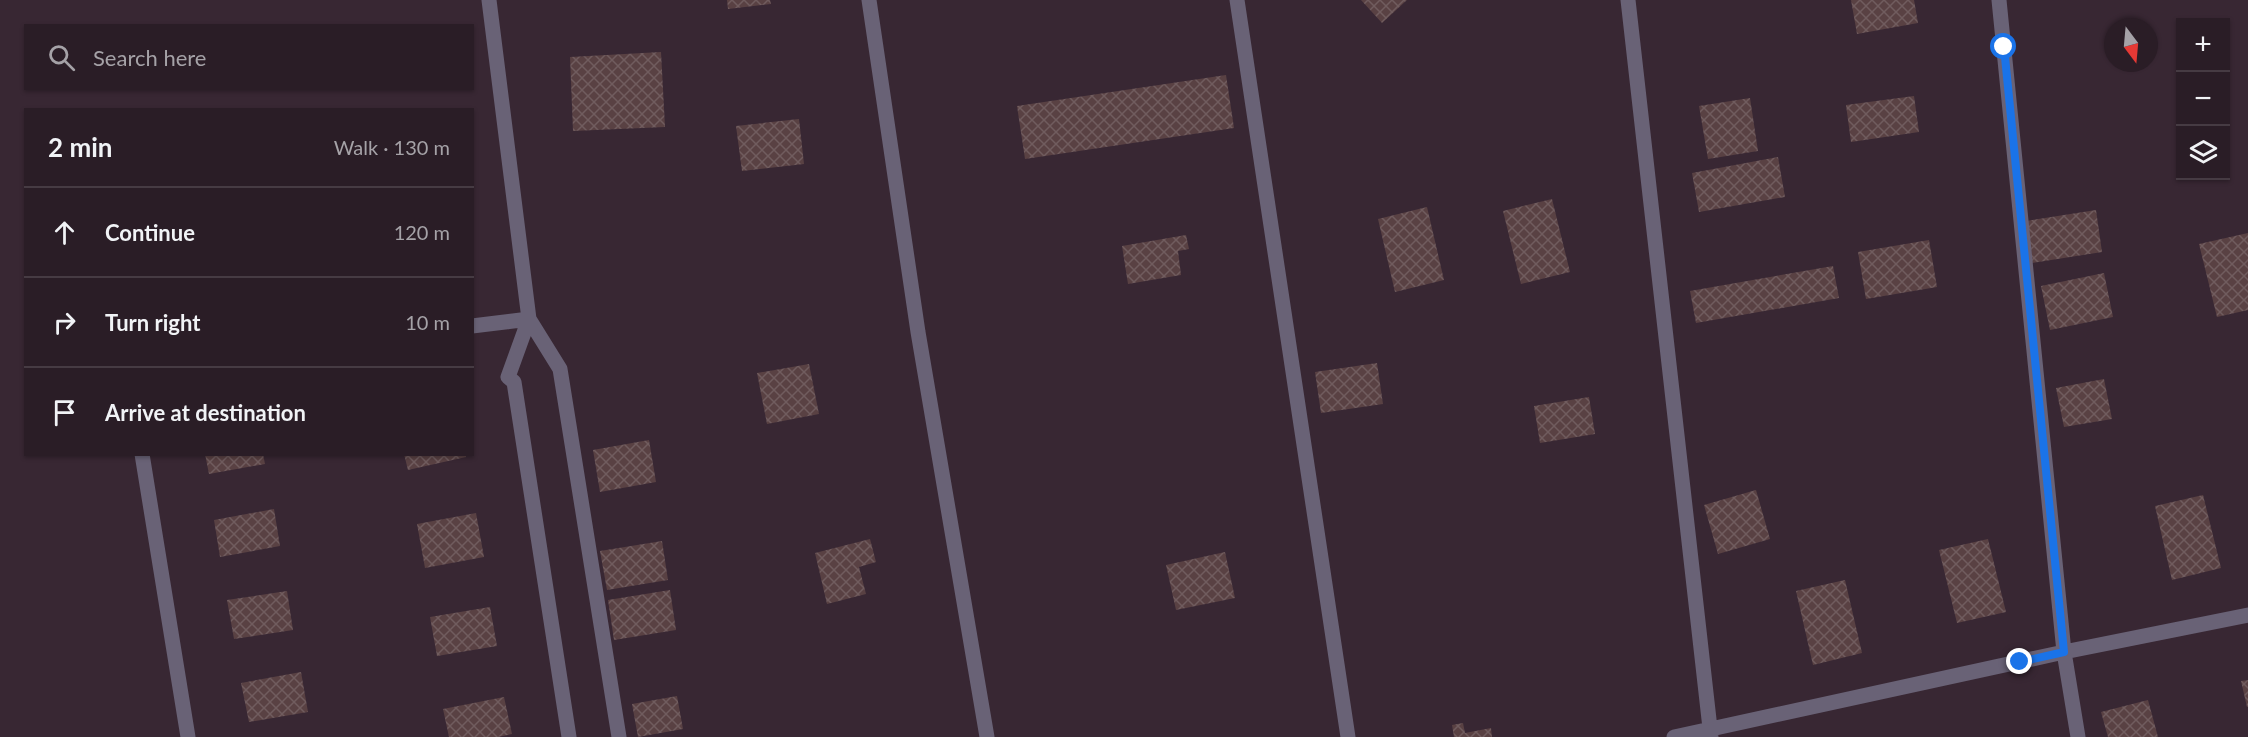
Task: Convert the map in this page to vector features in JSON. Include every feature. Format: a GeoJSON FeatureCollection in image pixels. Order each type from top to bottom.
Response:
{"type":"FeatureCollection","features":[{"type":"Feature","properties":{"kind":"street"},"geometry":{"type":"LineString","coordinates":[[489,0],[529,319],[560,369],[619,737]]}},
{"type":"Feature","properties":{"kind":"street"},"geometry":{"type":"LineString","coordinates":[[869,0],[918,332],[987,737]]}},
{"type":"Feature","properties":{"kind":"street"},"geometry":{"type":"LineString","coordinates":[[1237,0],[1348,737]]}},
{"type":"Feature","properties":{"kind":"street"},"geometry":{"type":"LineString","coordinates":[[1628,0],[1711,734]]}},
{"type":"Feature","properties":{"kind":"street"},"geometry":{"type":"LineString","coordinates":[[2000,0],[2064,652],[2078,737]]}},
{"type":"Feature","properties":{"kind":"street"},"geometry":{"type":"LineString","coordinates":[[474,326],[529,319]]}},
{"type":"Feature","properties":{"kind":"street"},"geometry":{"type":"LineString","coordinates":[[529,319],[508,377],[514,382],[569,737]]}},
{"type":"Feature","properties":{"kind":"street"},"geometry":{"type":"LineString","coordinates":[[142,456],[188,737]]}},
{"type":"Feature","properties":{"kind":"street"},"geometry":{"type":"LineString","coordinates":[[1674,737],[1711,734],[2064,652],[2248,615]]}},
{"type":"Feature","properties":{"kind":"building"},"geometry":{"type":"Polygon","coordinates":[[[727,0],[770,0],[771,4],[728,9],[727,0]]]}},
{"type":"Feature","properties":{"kind":"building"},"geometry":{"type":"Polygon","coordinates":[[[1361,0],[1407,0],[1382,23],[1361,0]]]}},
{"type":"Feature","properties":{"kind":"building"},"geometry":{"type":"Polygon","coordinates":[[[1851,0],[1914,0],[1918,23],[1857,34],[1851,0]]]}},
{"type":"Feature","properties":{"kind":"building"},"geometry":{"type":"Polygon","coordinates":[[[661,52],[665,127],[573,131],[570,57],[661,52]]]}},
{"type":"Feature","properties":{"kind":"building"},"geometry":{"type":"Polygon","coordinates":[[[1226,75],[1234,128],[1025,159],[1017,106],[1226,75]]]}},
{"type":"Feature","properties":{"kind":"building"},"geometry":{"type":"Polygon","coordinates":[[[1914,96],[1919,132],[1851,142],[1846,105],[1914,96]]]}},
{"type":"Feature","properties":{"kind":"building"},"geometry":{"type":"Polygon","coordinates":[[[1750,98],[1758,151],[1708,159],[1699,106],[1750,98]]]}},
{"type":"Feature","properties":{"kind":"building"},"geometry":{"type":"Polygon","coordinates":[[[799,119],[804,164],[742,171],[736,126],[799,119]]]}},
{"type":"Feature","properties":{"kind":"building"},"geometry":{"type":"Polygon","coordinates":[[[1778,157],[1785,197],[1699,212],[1692,173],[1778,157]]]}},
{"type":"Feature","properties":{"kind":"building"},"geometry":{"type":"Polygon","coordinates":[[[1552,199],[1570,272],[1521,284],[1503,211],[1552,199]]]}},
{"type":"Feature","properties":{"kind":"building"},"geometry":{"type":"Polygon","coordinates":[[[1427,207],[1444,280],[1395,292],[1378,219],[1427,207]]]}},
{"type":"Feature","properties":{"kind":"building"},"geometry":{"type":"Polygon","coordinates":[[[2096,210],[2102,252],[2032,263],[2026,221],[2096,210]]]}},
{"type":"Feature","properties":{"kind":"building"},"geometry":{"type":"Polygon","coordinates":[[[2248,233],[2248,310],[2217,317],[2199,244],[2248,233]]]}},
{"type":"Feature","properties":{"kind":"building"},"geometry":{"type":"Polygon","coordinates":[[[1186,235],[1189,249],[1178,251],[1181,275],[1128,284],[1122,246],[1186,235]]]}},
{"type":"Feature","properties":{"kind":"building"},"geometry":{"type":"Polygon","coordinates":[[[1929,240],[1937,287],[1866,299],[1858,252],[1929,240]]]}},
{"type":"Feature","properties":{"kind":"building"},"geometry":{"type":"Polygon","coordinates":[[[1833,266],[1839,298],[1696,323],[1690,291],[1833,266]]]}},
{"type":"Feature","properties":{"kind":"building"},"geometry":{"type":"Polygon","coordinates":[[[2104,273],[2113,317],[2050,330],[2041,286],[2104,273]]]}},
{"type":"Feature","properties":{"kind":"building"},"geometry":{"type":"Polygon","coordinates":[[[1377,363],[1383,404],[1321,413],[1315,372],[1377,363]]]}},
{"type":"Feature","properties":{"kind":"building"},"geometry":{"type":"Polygon","coordinates":[[[809,364],[819,414],[767,424],[757,373],[809,364]]]}},
{"type":"Feature","properties":{"kind":"building"},"geometry":{"type":"Polygon","coordinates":[[[2104,379],[2112,419],[2064,427],[2056,388],[2104,379]]]}},
{"type":"Feature","properties":{"kind":"building"},"geometry":{"type":"Polygon","coordinates":[[[1589,397],[1595,434],[1540,443],[1534,406],[1589,397]]]}},
{"type":"Feature","properties":{"kind":"building"},"geometry":{"type":"Polygon","coordinates":[[[649,440],[656,482],[600,492],[593,450],[649,440]]]}},
{"type":"Feature","properties":{"kind":"building"},"geometry":{"type":"Polygon","coordinates":[[[205,456],[263,456],[265,464],[209,474],[205,456]]]}},
{"type":"Feature","properties":{"kind":"building"},"geometry":{"type":"Polygon","coordinates":[[[404,456],[466,456],[466,457],[408,470],[404,456]]]}},
{"type":"Feature","properties":{"kind":"building"},"geometry":{"type":"Polygon","coordinates":[[[1756,490],[1770,539],[1718,554],[1704,505],[1756,490]]]}},
{"type":"Feature","properties":{"kind":"building"},"geometry":{"type":"Polygon","coordinates":[[[2203,495],[2221,568],[2172,580],[2155,506],[2203,495]]]}},
{"type":"Feature","properties":{"kind":"building"},"geometry":{"type":"Polygon","coordinates":[[[274,509],[280,546],[220,557],[214,520],[274,509]]]}},
{"type":"Feature","properties":{"kind":"building"},"geometry":{"type":"Polygon","coordinates":[[[476,513],[484,557],[425,568],[417,524],[476,513]]]}},
{"type":"Feature","properties":{"kind":"building"},"geometry":{"type":"Polygon","coordinates":[[[870,539],[876,562],[859,567],[866,594],[827,604],[815,553],[870,539]]]}},
{"type":"Feature","properties":{"kind":"building"},"geometry":{"type":"Polygon","coordinates":[[[1988,539],[2006,612],[1957,623],[1939,550],[1988,539]]]}},
{"type":"Feature","properties":{"kind":"building"},"geometry":{"type":"Polygon","coordinates":[[[662,541],[668,580],[607,590],[600,551],[662,541]]]}},
{"type":"Feature","properties":{"kind":"building"},"geometry":{"type":"Polygon","coordinates":[[[1225,552],[1235,598],[1176,610],[1166,565],[1225,552]]]}},
{"type":"Feature","properties":{"kind":"building"},"geometry":{"type":"Polygon","coordinates":[[[1845,580],[1862,653],[1813,665],[1796,591],[1845,580]]]}},
{"type":"Feature","properties":{"kind":"building"},"geometry":{"type":"Polygon","coordinates":[[[670,590],[676,630],[614,640],[608,600],[670,590]]]}},
{"type":"Feature","properties":{"kind":"building"},"geometry":{"type":"Polygon","coordinates":[[[287,591],[293,630],[234,639],[227,600],[287,591]]]}},
{"type":"Feature","properties":{"kind":"building"},"geometry":{"type":"Polygon","coordinates":[[[490,607],[497,646],[437,656],[430,617],[490,607]]]}},
{"type":"Feature","properties":{"kind":"building"},"geometry":{"type":"Polygon","coordinates":[[[301,672],[308,712],[249,722],[241,683],[301,672]]]}},
{"type":"Feature","properties":{"kind":"building"},"geometry":{"type":"Polygon","coordinates":[[[2248,680],[2248,707],[2247,707],[2241,681],[2248,680]]]}},
{"type":"Feature","properties":{"kind":"building"},"geometry":{"type":"Polygon","coordinates":[[[677,696],[683,729],[638,737],[632,704],[677,696]]]}},
{"type":"Feature","properties":{"kind":"building"},"geometry":{"type":"Polygon","coordinates":[[[504,697],[512,734],[498,737],[449,737],[443,709],[504,697]]]}},
{"type":"Feature","properties":{"kind":"building"},"geometry":{"type":"Polygon","coordinates":[[[2148,700],[2158,737],[2108,737],[2101,712],[2148,700]]]}},
{"type":"Feature","properties":{"kind":"building"},"geometry":{"type":"Polygon","coordinates":[[[1463,723],[1465,733],[1491,728],[1492,737],[1454,737],[1452,725],[1463,723]]]}},
{"type":"Feature","properties":{"kind":"route"},"geometry":{"type":"LineString","coordinates":[[2004,47],[2064,652],[2020,662]]}}]}
